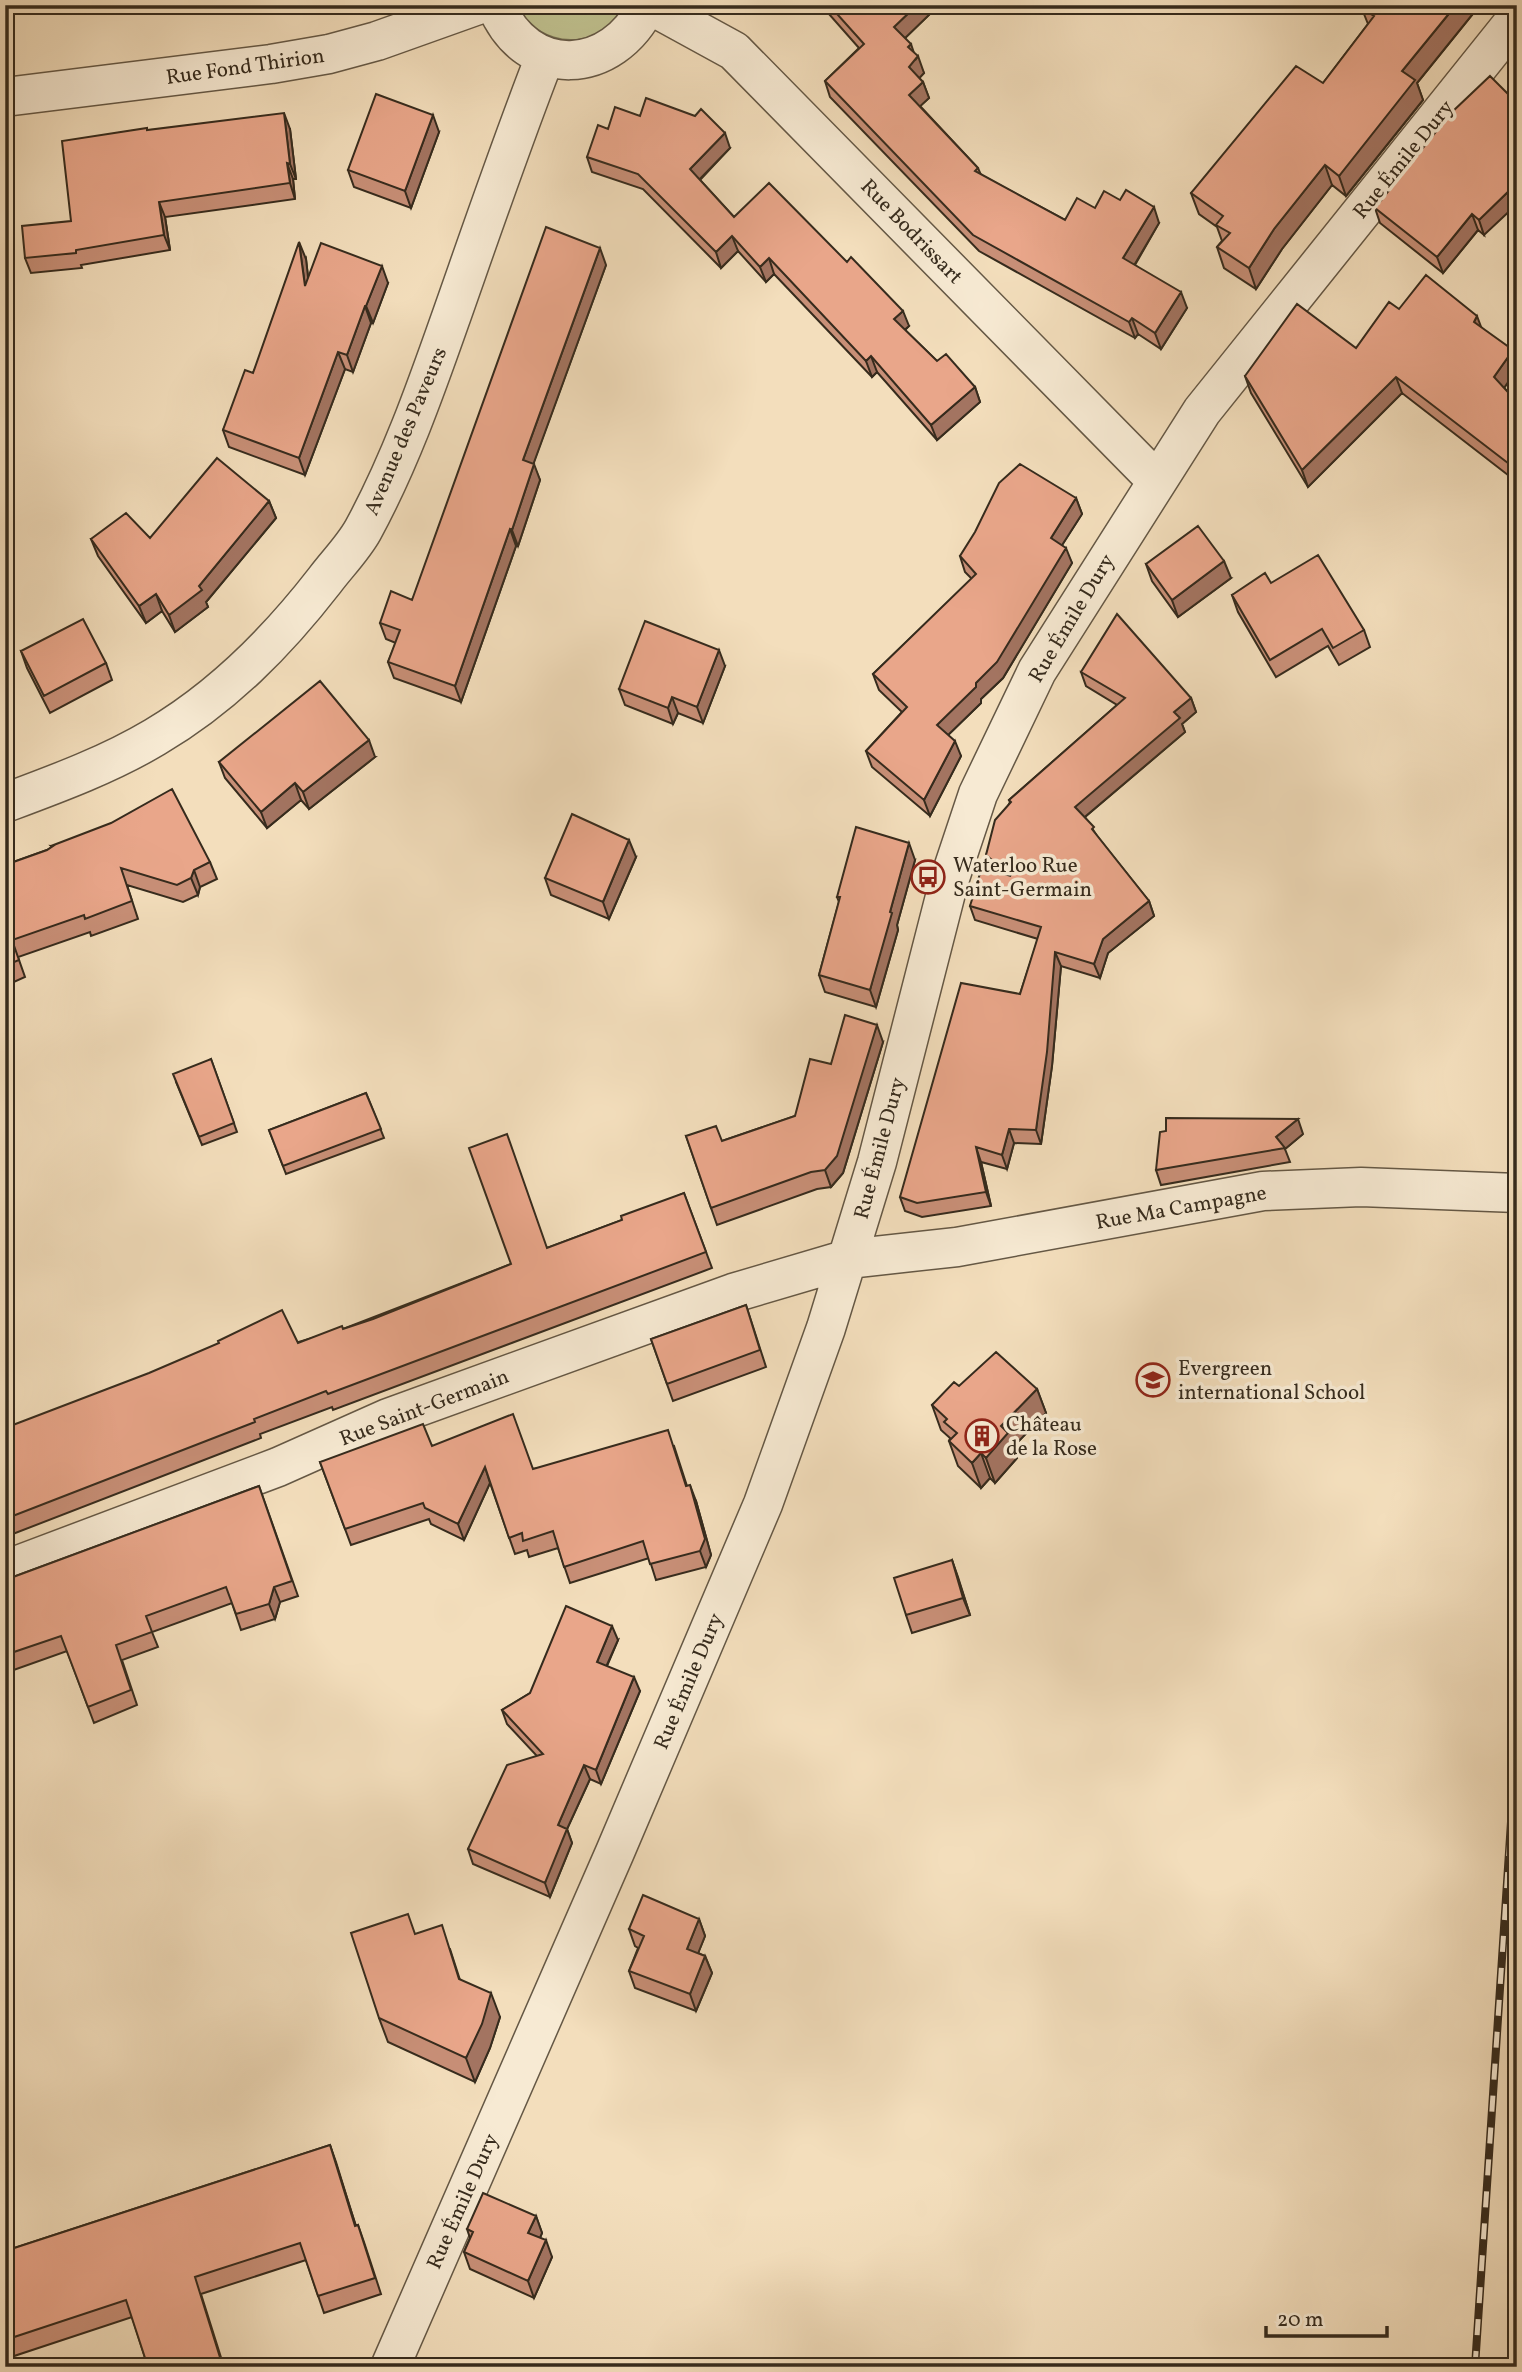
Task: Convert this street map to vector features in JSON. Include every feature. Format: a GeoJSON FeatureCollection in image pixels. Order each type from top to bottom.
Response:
{"type":"FeatureCollection","features":[{"type":"Feature","properties":{"kind":"street","name":"Rue Fond Thirion"},"geometry":{"type":"LineString","coordinates":[[5,97],[329,54],[377,41],[478,5]]}},
{"type":"Feature","properties":{"kind":"street"},"geometry":{"type":"LineString","coordinates":[[496,5],[504,25],[522,44],[545,57],[573,60],[601,55],[624,38],[649,5]]}},
{"type":"Feature","properties":{"kind":"street","name":"Rue Bodrissart"},"geometry":{"type":"LineString","coordinates":[[649,5],[734,51],[1156,480]]}},
{"type":"Feature","properties":{"kind":"street","name":"Rue Émile Dury"},"geometry":{"type":"LineString","coordinates":[[390,2367],[615,1852],[763,1504],[848,1259],[877,1161],[948,881],[978,794],[1037,671],[1202,411],[1517,18]]}},
{"type":"Feature","properties":{"kind":"street","name":"Avenue des Paveurs"},"geometry":{"type":"LineString","coordinates":[[5,803],[66,780],[134,749],[208,700],[242,673],[294,621],[362,532],[414,418],[545,57]]}},
{"type":"Feature","properties":{"kind":"street","name":"Rue Ma Campagne"},"geometry":{"type":"LineString","coordinates":[[848,1259],[957,1247],[1263,1191],[1361,1187],[1517,1193]]}},
{"type":"Feature","properties":{"kind":"street","name":"Rue Saint-Germain"},"geometry":{"type":"LineString","coordinates":[[5,1570],[278,1466],[401,1413],[733,1293],[848,1259]]}},
{"type":"Feature","properties":{"kind":"green space"},"geometry":{"type":"Polygon","coordinates":[[[517,5],[622,5],[616,18],[606,28],[581,39],[567,40],[541,32],[524,17],[517,5]]]}},
{"type":"Feature","properties":{"kind":"building"},"geometry":{"type":"Polygon","coordinates":[[[829,5],[917,5],[894,27],[911,44],[908,47],[918,56],[909,67],[923,82],[909,95],[978,168],[975,171],[1065,220],[1077,198],[1095,208],[1104,191],[1120,200],[1126,190],[1154,207],[1123,258],[1181,292],[1155,333],[1132,318],[1129,322],[973,235],[825,81],[864,44],[829,5]]]}},
{"type":"Feature","properties":{"kind":"building"},"geometry":{"type":"Polygon","coordinates":[[[1365,5],[1456,5],[1402,71],[1415,80],[1339,176],[1325,165],[1274,229],[1249,268],[1217,247],[1230,233],[1216,225],[1223,216],[1191,193],[1296,66],[1323,83],[1374,16],[1362,9],[1365,5]]]}},
{"type":"Feature","properties":{"kind":"building"},"geometry":{"type":"Polygon","coordinates":[[[1490,76],[1517,103],[1517,183],[1479,220],[1472,214],[1437,257],[1375,208],[1451,113],[1490,76]]]}},
{"type":"Feature","properties":{"kind":"building"},"geometry":{"type":"Polygon","coordinates":[[[376,94],[433,115],[405,191],[348,170],[376,94]]]}},
{"type":"Feature","properties":{"kind":"building"},"geometry":{"type":"Polygon","coordinates":[[[646,98],[695,116],[701,109],[725,133],[690,169],[734,217],[769,183],[847,262],[851,257],[903,311],[894,319],[937,361],[946,354],[975,387],[931,425],[871,356],[866,361],[769,258],[760,267],[732,236],[716,252],[638,174],[587,157],[598,125],[608,129],[615,107],[640,116],[646,98]]]}},
{"type":"Feature","properties":{"kind":"building"},"geometry":{"type":"Polygon","coordinates":[[[284,113],[290,183],[159,202],[164,235],[76,250],[76,253],[25,258],[22,226],[71,221],[62,141],[147,128],[284,113]]]}},
{"type":"Feature","properties":{"kind":"building"},"geometry":{"type":"Polygon","coordinates":[[[546,227],[600,248],[523,460],[534,464],[455,686],[388,662],[400,630],[380,623],[391,591],[412,600],[546,227]]]}},
{"type":"Feature","properties":{"kind":"building"},"geometry":{"type":"Polygon","coordinates":[[[299,242],[305,286],[321,243],[382,266],[347,355],[338,352],[299,458],[223,430],[245,370],[253,373],[299,242]]]}},
{"type":"Feature","properties":{"kind":"building"},"geometry":{"type":"Polygon","coordinates":[[[1426,275],[1477,316],[1474,322],[1513,350],[1494,377],[1517,402],[1517,470],[1396,377],[1302,470],[1245,376],[1297,304],[1356,348],[1389,302],[1399,309],[1426,275]]]}},
{"type":"Feature","properties":{"kind":"building"},"geometry":{"type":"Polygon","coordinates":[[[217,458],[269,501],[199,586],[202,590],[169,615],[156,594],[139,606],[91,539],[126,513],[150,538],[217,458]]]}},
{"type":"Feature","properties":{"kind":"building"},"geometry":{"type":"Polygon","coordinates":[[[1020,464],[1076,498],[1051,538],[1066,548],[997,662],[937,725],[955,741],[924,800],[866,751],[907,707],[873,674],[976,574],[960,556],[999,483],[1020,464]]]}},
{"type":"Feature","properties":{"kind":"building"},"geometry":{"type":"Polygon","coordinates":[[[1198,526],[1224,561],[1172,600],[1146,564],[1198,526]]]}},
{"type":"Feature","properties":{"kind":"building"},"geometry":{"type":"Polygon","coordinates":[[[1318,555],[1364,630],[1333,648],[1322,629],[1270,660],[1232,595],[1265,573],[1271,583],[1318,555]]]}},
{"type":"Feature","properties":{"kind":"building"},"geometry":{"type":"Polygon","coordinates":[[[1117,614],[1191,698],[1174,712],[1180,718],[1075,807],[1094,827],[1092,829],[1149,901],[1103,939],[1094,964],[1055,952],[1047,1052],[1036,1130],[1009,1129],[1002,1155],[976,1147],[986,1192],[917,1203],[900,1197],[961,983],[1020,994],[1041,927],[970,906],[982,867],[1011,876],[986,855],[995,820],[1011,802],[1009,800],[1125,698],[1081,672],[1117,614]]]}},
{"type":"Feature","properties":{"kind":"building"},"geometry":{"type":"Polygon","coordinates":[[[83,619],[106,663],[44,696],[21,651],[83,619]]]}},
{"type":"Feature","properties":{"kind":"building"},"geometry":{"type":"Polygon","coordinates":[[[645,621],[719,650],[697,707],[672,697],[668,708],[619,689],[645,621]]]}},
{"type":"Feature","properties":{"kind":"building"},"geometry":{"type":"Polygon","coordinates":[[[320,681],[369,740],[303,792],[295,783],[261,812],[219,762],[320,681]]]}},
{"type":"Feature","properties":{"kind":"building"},"geometry":{"type":"Polygon","coordinates":[[[172,789],[210,862],[194,870],[191,878],[177,885],[121,868],[132,901],[85,919],[84,915],[12,940],[19,960],[5,966],[5,865],[111,823],[172,789]]]}},
{"type":"Feature","properties":{"kind":"building"},"geometry":{"type":"Polygon","coordinates":[[[572,814],[629,840],[603,902],[545,878],[572,814]]]}},
{"type":"Feature","properties":{"kind":"building"},"geometry":{"type":"Polygon","coordinates":[[[856,827],[909,843],[870,990],[819,975],[856,827]]]}},
{"type":"Feature","properties":{"kind":"building"},"geometry":{"type":"Polygon","coordinates":[[[845,1015],[877,1025],[837,1156],[825,1170],[811,1172],[711,1208],[686,1136],[716,1126],[722,1141],[795,1116],[810,1059],[831,1064],[845,1015]]]}},
{"type":"Feature","properties":{"kind":"building"},"geometry":{"type":"Polygon","coordinates":[[[211,1059],[234,1123],[199,1137],[173,1074],[211,1059]]]}},
{"type":"Feature","properties":{"kind":"building"},"geometry":{"type":"Polygon","coordinates":[[[366,1093],[381,1129],[283,1166],[269,1130],[366,1093]]]}},
{"type":"Feature","properties":{"kind":"building"},"geometry":{"type":"Polygon","coordinates":[[[1166,1118],[1298,1119],[1276,1137],[1285,1148],[1156,1170],[1160,1132],[1166,1131],[1166,1118]]]}},
{"type":"Feature","properties":{"kind":"building"},"geometry":{"type":"Polygon","coordinates":[[[507,1134],[547,1248],[622,1220],[621,1216],[684,1193],[706,1252],[328,1394],[326,1391],[254,1419],[255,1422],[5,1519],[5,1428],[149,1373],[219,1343],[218,1341],[282,1310],[298,1343],[342,1326],[343,1329],[373,1319],[511,1264],[469,1148],[507,1134]]]}},
{"type":"Feature","properties":{"kind":"building"},"geometry":{"type":"Polygon","coordinates":[[[746,1305],[760,1350],[667,1384],[651,1339],[746,1305]]]}},
{"type":"Feature","properties":{"kind":"building"},"geometry":{"type":"Polygon","coordinates":[[[996,1352],[1037,1389],[1001,1426],[1008,1433],[986,1458],[981,1453],[972,1463],[949,1441],[957,1433],[944,1422],[947,1419],[932,1405],[954,1382],[959,1386],[996,1352]]]}},
{"type":"Feature","properties":{"kind":"building"},"geometry":{"type":"Polygon","coordinates":[[[513,1414],[533,1469],[668,1430],[686,1486],[690,1485],[705,1539],[700,1551],[650,1564],[643,1541],[564,1567],[553,1531],[523,1541],[522,1533],[509,1538],[485,1467],[458,1524],[425,1508],[423,1503],[345,1529],[320,1462],[423,1424],[432,1446],[513,1414]]]}},
{"type":"Feature","properties":{"kind":"building"},"geometry":{"type":"Polygon","coordinates":[[[259,1486],[292,1581],[274,1587],[269,1604],[236,1614],[226,1587],[146,1616],[152,1632],[116,1645],[131,1690],[88,1707],[61,1636],[5,1655],[5,1580],[259,1486]]]}},
{"type":"Feature","properties":{"kind":"building"},"geometry":{"type":"Polygon","coordinates":[[[952,1560],[963,1598],[906,1615],[894,1578],[952,1560]]]}},
{"type":"Feature","properties":{"kind":"building"},"geometry":{"type":"Polygon","coordinates":[[[566,1606],[612,1626],[597,1662],[634,1677],[596,1770],[584,1765],[558,1825],[567,1829],[545,1883],[468,1849],[507,1765],[543,1754],[502,1710],[530,1693],[566,1606]]]}},
{"type":"Feature","properties":{"kind":"building"},"geometry":{"type":"Polygon","coordinates":[[[643,1895],[699,1919],[687,1949],[705,1956],[690,1994],[629,1971],[644,1936],[629,1929],[643,1895]]]}},
{"type":"Feature","properties":{"kind":"building"},"geometry":{"type":"Polygon","coordinates":[[[408,1914],[415,1934],[442,1925],[459,1979],[491,1993],[482,2024],[466,2058],[379,2018],[351,1933],[408,1914]]]}},
{"type":"Feature","properties":{"kind":"building"},"geometry":{"type":"Polygon","coordinates":[[[330,2145],[355,2226],[358,2225],[375,2278],[318,2296],[300,2243],[195,2277],[223,2367],[148,2367],[126,2300],[5,2340],[5,2251],[330,2145]]]}},
{"type":"Feature","properties":{"kind":"building"},"geometry":{"type":"Polygon","coordinates":[[[483,2193],[536,2216],[528,2233],[546,2240],[528,2281],[464,2252],[473,2232],[467,2229],[483,2193]]]}},
{"type":"Feature","properties":{"kind":"railway"},"geometry":{"type":"LineString","coordinates":[[1475,2367],[1517,1731]]}},
{"type":"Feature","properties":{"kind":"railway"},"geometry":{"type":"LineString","coordinates":[[1511,2367],[1517,2271]]}},
{"type":"Feature","properties":{"kind":"place","name":"Waterloo Rue Saint-Germain"},"geometry":{"type":"Point","coordinates":[928,877]}},
{"type":"Feature","properties":{"kind":"place","name":"Evergreen international School"},"geometry":{"type":"Point","coordinates":[1153,1380]}},
{"type":"Feature","properties":{"kind":"place","name":"Château de la Rose"},"geometry":{"type":"Point","coordinates":[982,1436]}}]}
